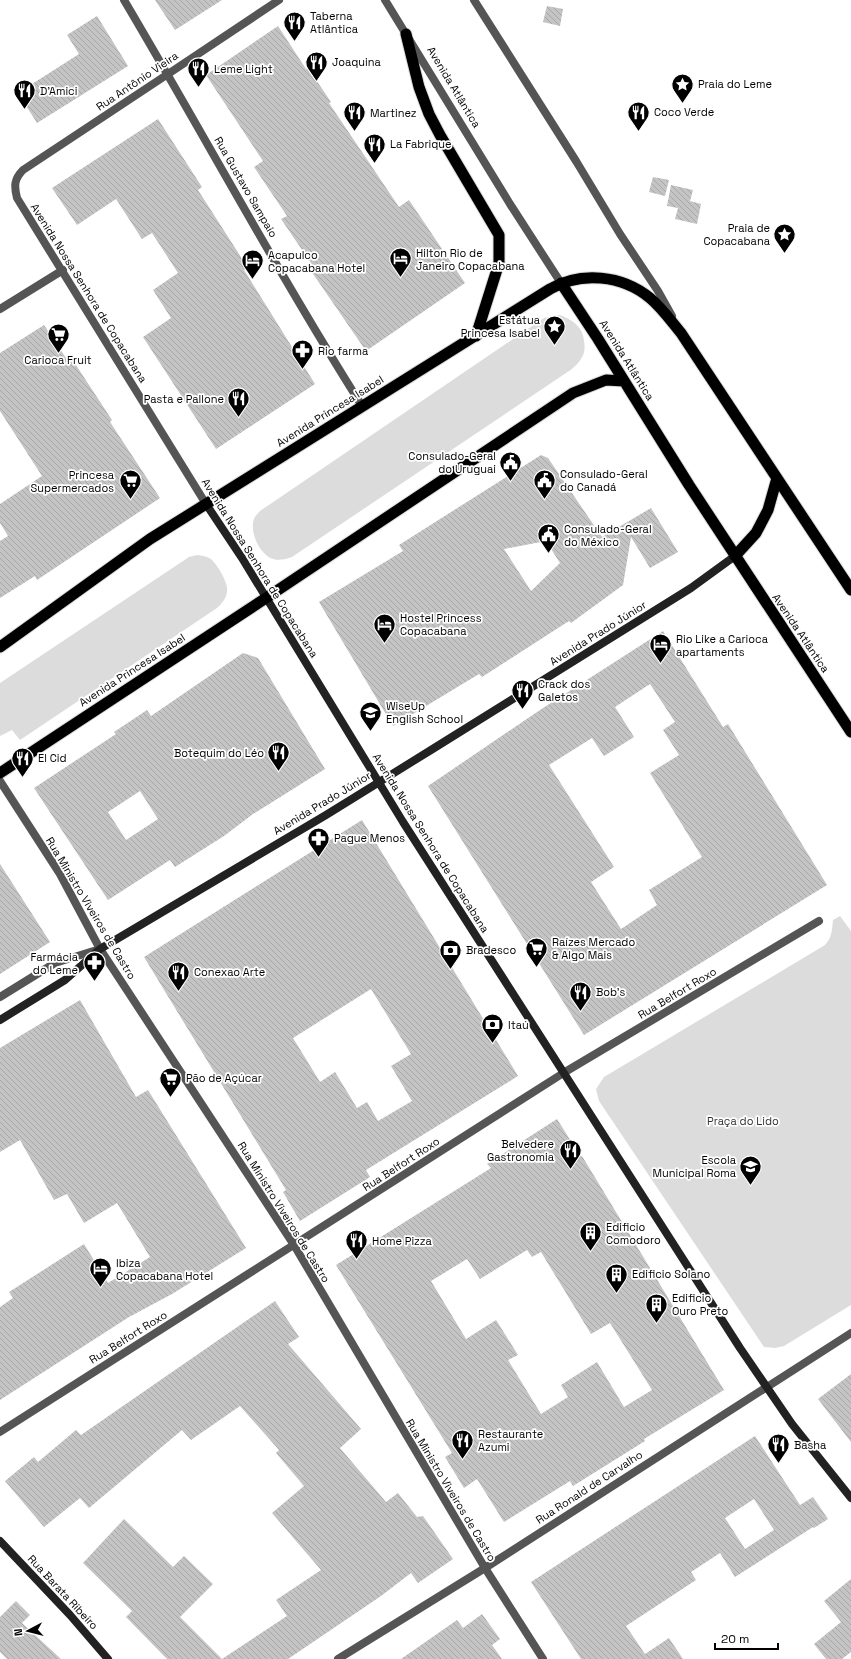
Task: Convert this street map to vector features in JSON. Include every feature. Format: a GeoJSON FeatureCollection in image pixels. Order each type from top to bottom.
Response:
{"type":"FeatureCollection","features":[{"type":"Feature","properties":{"kind":"highway"},"geometry":{"type":"LineString","coordinates":[[406,34],[419,87],[429,114],[499,235],[499,263],[476,336]]}},
{"type":"Feature","properties":{"kind":"highway","name":"Avenida Princesa Isabel"},"geometry":{"type":"LineString","coordinates":[[0,647],[150,539],[561,283],[584,278],[600,278],[617,282],[649,297],[659,306],[681,333]]}},
{"type":"Feature","properties":{"kind":"highway","name":"Avenida Atlântica"},"geometry":{"type":"LineString","coordinates":[[561,283],[735,556],[851,732]]}},
{"type":"Feature","properties":{"kind":"highway"},"geometry":{"type":"LineString","coordinates":[[681,333],[851,590]]}},
{"type":"Feature","properties":{"kind":"highway","name":"Avenida Princesa Isabel"},"geometry":{"type":"LineString","coordinates":[[0,773],[266,598],[573,392],[606,380],[624,381]]}},
{"type":"Feature","properties":{"kind":"highway"},"geometry":{"type":"LineString","coordinates":[[735,556],[756,533],[768,510],[777,478]]}},
{"type":"Feature","properties":{"kind":"main road","name":"Avenida Nossa Senhora de Copacabana"},"geometry":{"type":"LineString","coordinates":[[206,504],[242,558],[408,828],[565,1072],[735,1342],[797,1431],[851,1498]]}},
{"type":"Feature","properties":{"kind":"main road","name":"Avenida Prado Júnior"},"geometry":{"type":"LineString","coordinates":[[0,1020],[65,980],[100,949],[379,781],[691,588],[735,556]]}},
{"type":"Feature","properties":{"kind":"main road","name":"Rua Barata Ribeiro"},"geometry":{"type":"LineString","coordinates":[[0,1541],[70,1615],[108,1659]]}},
{"type":"Feature","properties":{"kind":"street","name":"Rua Gustavo Sampaio"},"geometry":{"type":"LineString","coordinates":[[124,0],[324,345],[362,406]]}},
{"type":"Feature","properties":{"kind":"street","name":"Rua Antônio Vieira"},"geometry":{"type":"LineString","coordinates":[[14,186],[18,176],[23,170],[279,0]]}},
{"type":"Feature","properties":{"kind":"street","name":"Avenida Atlântica"},"geometry":{"type":"LineString","coordinates":[[385,0],[510,204],[561,283]]}},
{"type":"Feature","properties":{"kind":"street"},"geometry":{"type":"LineString","coordinates":[[474,0],[576,161],[620,234],[658,291],[681,333]]}},
{"type":"Feature","properties":{"kind":"street","name":"Avenida Nossa Senhora de Copacabana"},"geometry":{"type":"LineString","coordinates":[[14,186],[17,198],[63,270],[206,504]]}},
{"type":"Feature","properties":{"kind":"street"},"geometry":{"type":"LineString","coordinates":[[0,310],[63,270]]}},
{"type":"Feature","properties":{"kind":"street","name":"Rua Ministro Viveiros de Castro"},"geometry":{"type":"LineString","coordinates":[[0,781],[60,874],[100,949],[294,1245],[485,1568],[543,1659]]}},
{"type":"Feature","properties":{"kind":"street","name":"Rua Belfort Roxo"},"geometry":{"type":"LineString","coordinates":[[0,1432],[565,1072],[819,921]]}},
{"type":"Feature","properties":{"kind":"street","name":"Avenida Prado Júnior"},"geometry":{"type":"LineString","coordinates":[[0,997],[55,963],[100,949]]}},
{"type":"Feature","properties":{"kind":"street","name":"Rua Ronald de Carvalho"},"geometry":{"type":"LineString","coordinates":[[338,1659],[485,1568],[766,1386],[851,1333]]}},
{"type":"Feature","properties":{"kind":"green space"},"geometry":{"type":"Polygon","coordinates":[[[560,315],[569,319],[576,325],[582,332],[583,336],[585,347],[584,353],[580,361],[572,369],[292,557],[276,560],[268,557],[260,548],[254,536],[253,524],[254,518],[260,511],[544,318],[560,315]]]}},
{"type":"Feature","properties":{"kind":"green space"},"geometry":{"type":"Polygon","coordinates":[[[197,555],[207,557],[212,560],[225,580],[227,589],[224,601],[217,608],[20,740],[12,730],[0,736],[0,683],[189,557],[197,555]]]}},
{"type":"Feature","properties":{"kind":"green space","name":"Praça do Lido"},"geometry":{"type":"Polygon","coordinates":[[[840,916],[851,931],[851,1305],[784,1346],[775,1348],[764,1347],[599,1101],[596,1089],[604,1077],[825,945],[832,930],[833,920],[840,916]]]}},
{"type":"Feature","properties":{"kind":"building"},"geometry":{"type":"Polygon","coordinates":[[[155,0],[222,0],[175,30],[155,0]]]}},
{"type":"Feature","properties":{"kind":"building"},"geometry":{"type":"Polygon","coordinates":[[[547,6],[563,9],[560,26],[543,22],[547,6]]]}},
{"type":"Feature","properties":{"kind":"building"},"geometry":{"type":"Polygon","coordinates":[[[97,16],[128,66],[37,123],[18,93],[79,54],[67,35],[97,16]]]}},
{"type":"Feature","properties":{"kind":"building"},"geometry":{"type":"Polygon","coordinates":[[[278,26],[306,69],[308,68],[331,102],[329,103],[399,207],[409,200],[465,283],[366,351],[309,268],[313,266],[281,219],[287,216],[254,167],[263,161],[206,75],[278,26]]]}},
{"type":"Feature","properties":{"kind":"building"},"geometry":{"type":"Polygon","coordinates":[[[158,119],[202,187],[198,190],[248,268],[244,270],[315,384],[216,449],[143,337],[171,318],[153,290],[178,273],[152,233],[142,239],[116,199],[77,225],[52,188],[158,119]]]}},
{"type":"Feature","properties":{"kind":"building"},"geometry":{"type":"Polygon","coordinates":[[[653,177],[669,180],[665,196],[649,192],[653,177]]]}},
{"type":"Feature","properties":{"kind":"building"},"geometry":{"type":"Polygon","coordinates":[[[671,185],[693,190],[690,201],[701,204],[697,224],[675,219],[678,208],[667,206],[671,185]]]}},
{"type":"Feature","properties":{"kind":"building"},"geometry":{"type":"Polygon","coordinates":[[[44,325],[66,358],[70,356],[112,420],[110,422],[160,498],[37,580],[35,576],[0,598],[0,541],[8,536],[0,523],[0,504],[42,476],[0,411],[0,353],[44,325]]]}},
{"type":"Feature","properties":{"kind":"building"},"geometry":{"type":"Polygon","coordinates":[[[541,455],[548,458],[602,537],[651,508],[678,552],[650,568],[631,537],[623,585],[571,623],[569,621],[482,677],[479,674],[393,726],[319,602],[403,551],[399,545],[541,455]],[[546,541],[504,549],[531,591],[560,563],[546,541]]]}},
{"type":"Feature","properties":{"kind":"building"},"geometry":{"type":"Polygon","coordinates":[[[663,631],[723,727],[728,724],[827,885],[584,1035],[428,786],[540,710],[663,631]],[[650,684],[615,707],[634,737],[604,756],[592,738],[549,765],[614,867],[591,882],[621,929],[657,905],[649,890],[702,857],[650,773],[679,755],[663,730],[675,722],[650,684]]]}},
{"type":"Feature","properties":{"kind":"building"},"geometry":{"type":"Polygon","coordinates":[[[243,653],[258,658],[325,769],[253,814],[224,836],[175,867],[170,860],[108,900],[34,788],[116,734],[114,732],[147,710],[151,716],[243,653]],[[140,791],[108,812],[126,840],[158,819],[140,791]]]}},
{"type":"Feature","properties":{"kind":"building"},"geometry":{"type":"Polygon","coordinates":[[[362,820],[518,1076],[366,1170],[370,1177],[300,1221],[283,1192],[286,1190],[144,957],[362,820]],[[371,989],[293,1038],[320,1082],[335,1072],[357,1108],[367,1102],[378,1121],[412,1101],[391,1066],[411,1054],[371,989]]]}},
{"type":"Feature","properties":{"kind":"building"},"geometry":{"type":"Polygon","coordinates":[[[0,864],[50,942],[0,974],[0,864]]]}},
{"type":"Feature","properties":{"kind":"building"},"geometry":{"type":"Polygon","coordinates":[[[80,1000],[136,1097],[148,1090],[246,1248],[172,1294],[129,1317],[0,1400],[0,1307],[13,1298],[9,1292],[84,1244],[108,1283],[150,1257],[117,1203],[84,1223],[67,1194],[54,1200],[20,1140],[0,1152],[0,1048],[80,1000]]]}},
{"type":"Feature","properties":{"kind":"building"},"geometry":{"type":"Polygon","coordinates":[[[557,1119],[581,1157],[582,1156],[724,1390],[644,1439],[645,1441],[573,1486],[570,1481],[504,1522],[477,1479],[464,1488],[445,1457],[452,1453],[336,1265],[491,1168],[487,1164],[557,1119]],[[527,1250],[480,1279],[467,1259],[431,1281],[466,1339],[496,1320],[518,1355],[508,1360],[541,1414],[568,1397],[561,1385],[597,1362],[624,1407],[652,1390],[610,1323],[591,1334],[541,1252],[532,1257],[527,1250]]]}},
{"type":"Feature","properties":{"kind":"building"},"geometry":{"type":"Polygon","coordinates":[[[275,1301],[299,1337],[288,1344],[361,1429],[340,1448],[386,1502],[398,1493],[417,1517],[423,1516],[453,1559],[418,1583],[411,1573],[381,1596],[288,1659],[222,1659],[287,1616],[276,1600],[321,1570],[272,1513],[304,1486],[276,1453],[279,1450],[240,1406],[191,1440],[182,1430],[89,1508],[80,1498],[44,1527],[5,1481],[34,1457],[38,1462],[76,1430],[81,1435],[275,1301]]]}},
{"type":"Feature","properties":{"kind":"building"},"geometry":{"type":"Polygon","coordinates":[[[851,1374],[851,1442],[818,1399],[851,1374]]]}},
{"type":"Feature","properties":{"kind":"building"},"geometry":{"type":"Polygon","coordinates":[[[755,1436],[800,1505],[813,1497],[828,1519],[735,1577],[720,1553],[691,1572],[696,1580],[626,1626],[645,1654],[669,1638],[683,1659],[581,1659],[531,1582],[755,1436]],[[754,1499],[725,1518],[745,1549],[774,1530],[754,1499]]]}},
{"type":"Feature","properties":{"kind":"building"},"geometry":{"type":"Polygon","coordinates":[[[124,1519],[173,1567],[184,1556],[213,1584],[180,1617],[222,1659],[167,1659],[126,1617],[132,1611],[83,1563],[124,1519]]]}},
{"type":"Feature","properties":{"kind":"building"},"geometry":{"type":"Polygon","coordinates":[[[851,1579],[851,1652],[842,1659],[826,1659],[814,1644],[841,1622],[824,1601],[851,1579]]]}},
{"type":"Feature","properties":{"kind":"building"},"geometry":{"type":"Polygon","coordinates":[[[16,1601],[30,1615],[22,1623],[61,1659],[7,1659],[0,1652],[0,1617],[16,1601]]]}},
{"type":"Feature","properties":{"kind":"building"},"geometry":{"type":"Polygon","coordinates":[[[482,1614],[500,1639],[492,1645],[502,1659],[401,1659],[457,1620],[463,1628],[482,1614]]]}},
{"type":"Feature","properties":{"kind":"place","name":"Taberna Atlântica"},"geometry":{"type":"Point","coordinates":[295,42]}},
{"type":"Feature","properties":{"kind":"place","name":"Joaquina"},"geometry":{"type":"Point","coordinates":[317,82]}},
{"type":"Feature","properties":{"kind":"place","name":"Leme Light"},"geometry":{"type":"Point","coordinates":[199,88]}},
{"type":"Feature","properties":{"kind":"place","name":"Praia do Leme"},"geometry":{"type":"Point","coordinates":[683,104]}},
{"type":"Feature","properties":{"kind":"place","name":"D'Amici"},"geometry":{"type":"Point","coordinates":[25,110]}},
{"type":"Feature","properties":{"kind":"place","name":"Martinez"},"geometry":{"type":"Point","coordinates":[355,132]}},
{"type":"Feature","properties":{"kind":"place","name":"Coco Verde"},"geometry":{"type":"Point","coordinates":[639,132]}},
{"type":"Feature","properties":{"kind":"place","name":"La Fabrique"},"geometry":{"type":"Point","coordinates":[374,164]}},
{"type":"Feature","properties":{"kind":"place","name":"Praia de Copacabana"},"geometry":{"type":"Point","coordinates":[785,254]}},
{"type":"Feature","properties":{"kind":"place","name":"Hilton Rio de Janeiro Copacabana"},"geometry":{"type":"Point","coordinates":[400,278]}},
{"type":"Feature","properties":{"kind":"place","name":"Acapulco Copacabana Hotel"},"geometry":{"type":"Point","coordinates":[253,280]}},
{"type":"Feature","properties":{"kind":"place","name":"Estátua Princesa Isabel"},"geometry":{"type":"Point","coordinates":[555,346]}},
{"type":"Feature","properties":{"kind":"place","name":"Carioca Fruit"},"geometry":{"type":"Point","coordinates":[58,354]}},
{"type":"Feature","properties":{"kind":"place","name":"Rio farma"},"geometry":{"type":"Point","coordinates":[303,370]}},
{"type":"Feature","properties":{"kind":"place","name":"Pasta e Pallone"},"geometry":{"type":"Point","coordinates":[239,418]}},
{"type":"Feature","properties":{"kind":"place","name":"Consulado-Geral do Uruguai"},"geometry":{"type":"Point","coordinates":[511,482]}},
{"type":"Feature","properties":{"kind":"place","name":"Princesa Supermercados"},"geometry":{"type":"Point","coordinates":[130,500]}},
{"type":"Feature","properties":{"kind":"place","name":"Consulado-Geral do Canadá"},"geometry":{"type":"Point","coordinates":[545,500]}},
{"type":"Feature","properties":{"kind":"place","name":"Consulado-Geral do México"},"geometry":{"type":"Point","coordinates":[549,554]}},
{"type":"Feature","properties":{"kind":"place","name":"Hostel Princess Copacabana"},"geometry":{"type":"Point","coordinates":[384,644]}},
{"type":"Feature","properties":{"kind":"place","name":"Rio Like a Carioca apartaments"},"geometry":{"type":"Point","coordinates":[660,664]}},
{"type":"Feature","properties":{"kind":"place","name":"Crack dos Galetos"},"geometry":{"type":"Point","coordinates":[523,710]}},
{"type":"Feature","properties":{"kind":"place","name":"WiseUp English School"},"geometry":{"type":"Point","coordinates":[370,732]}},
{"type":"Feature","properties":{"kind":"place","name":"Botequim do Léo"},"geometry":{"type":"Point","coordinates":[279,772]}},
{"type":"Feature","properties":{"kind":"place","name":"El Cid"},"geometry":{"type":"Point","coordinates":[22,778]}},
{"type":"Feature","properties":{"kind":"place","name":"Pague Menos"},"geometry":{"type":"Point","coordinates":[319,858]}},
{"type":"Feature","properties":{"kind":"place","name":"Raízes Mercado & Algo Mais"},"geometry":{"type":"Point","coordinates":[537,968]}},
{"type":"Feature","properties":{"kind":"place","name":"Bradesco"},"geometry":{"type":"Point","coordinates":[450,970]}},
{"type":"Feature","properties":{"kind":"place","name":"Farmácia do Leme"},"geometry":{"type":"Point","coordinates":[94,982]}},
{"type":"Feature","properties":{"kind":"place","name":"Conexao Arte"},"geometry":{"type":"Point","coordinates":[178,992]}},
{"type":"Feature","properties":{"kind":"place","name":"Bob's"},"geometry":{"type":"Point","coordinates":[580,1012]}},
{"type":"Feature","properties":{"kind":"place","name":"Itaú"},"geometry":{"type":"Point","coordinates":[492,1044]}},
{"type":"Feature","properties":{"kind":"place","name":"Pão de Açúcar"},"geometry":{"type":"Point","coordinates":[170,1098]}},
{"type":"Feature","properties":{"kind":"place","name":"Belvedere Gastronomia"},"geometry":{"type":"Point","coordinates":[570,1170]}},
{"type":"Feature","properties":{"kind":"place","name":"Escola Municipal Roma"},"geometry":{"type":"Point","coordinates":[751,1186]}},
{"type":"Feature","properties":{"kind":"place","name":"Edificio Comodoro"},"geometry":{"type":"Point","coordinates":[591,1252]}},
{"type":"Feature","properties":{"kind":"place","name":"Home Pizza"},"geometry":{"type":"Point","coordinates":[356,1260]}},
{"type":"Feature","properties":{"kind":"place","name":"Ibiza Copacabana Hotel"},"geometry":{"type":"Point","coordinates":[100,1288]}},
{"type":"Feature","properties":{"kind":"place","name":"Edificio Solano"},"geometry":{"type":"Point","coordinates":[617,1294]}},
{"type":"Feature","properties":{"kind":"place","name":"Edificio Ouro Preto"},"geometry":{"type":"Point","coordinates":[656,1324]}},
{"type":"Feature","properties":{"kind":"place","name":"Restaurante Azumi"},"geometry":{"type":"Point","coordinates":[462,1460]}},
{"type":"Feature","properties":{"kind":"place","name":"Basha"},"geometry":{"type":"Point","coordinates":[779,1464]}}]}
